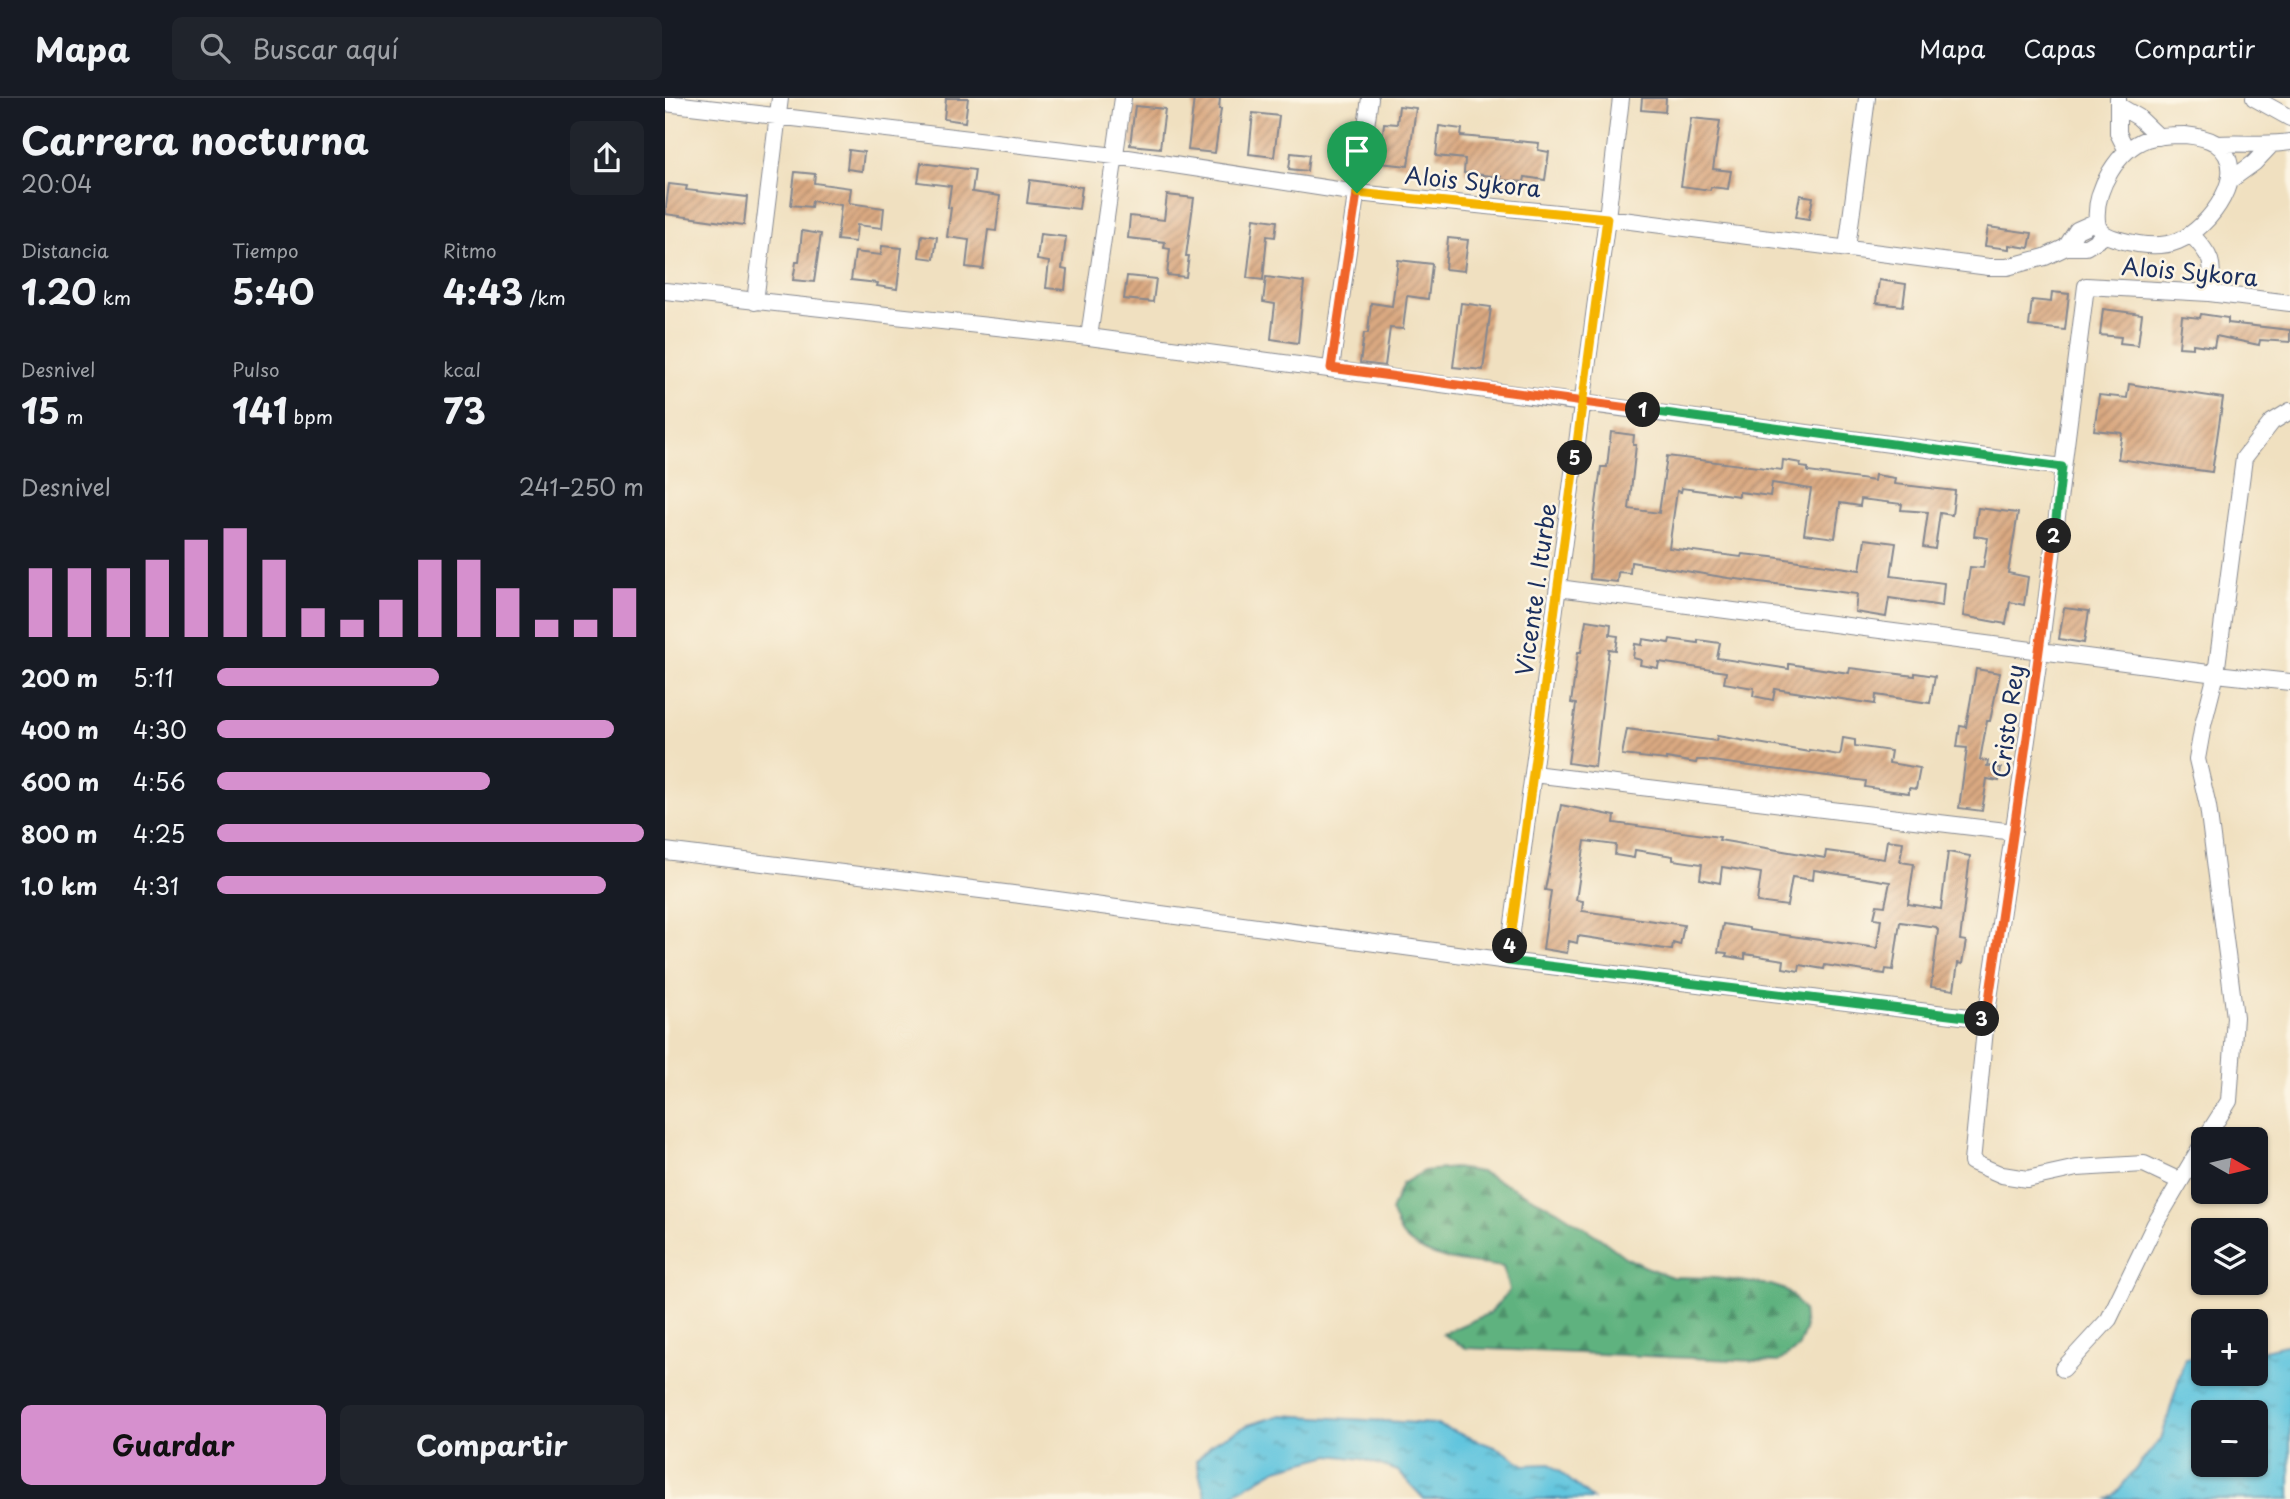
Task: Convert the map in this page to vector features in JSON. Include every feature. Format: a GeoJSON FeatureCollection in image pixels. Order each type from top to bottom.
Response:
{"type":"FeatureCollection","features":[{"type":"Feature","properties":{"kind":"street"},"geometry":{"type":"LineString","coordinates":[[1089,337],[1123,98]]}},
{"type":"Feature","properties":{"kind":"street"},"geometry":{"type":"LineString","coordinates":[[1331,368],[1370,98]]}},
{"type":"Feature","properties":{"kind":"street","name":"Vicente I. Iturbe"},"geometry":{"type":"LineString","coordinates":[[1508,961],[1621,98]]}},
{"type":"Feature","properties":{"kind":"street"},"geometry":{"type":"LineString","coordinates":[[1847,248],[1867,98]]}},
{"type":"Feature","properties":{"kind":"street"},"geometry":{"type":"LineString","coordinates":[[2254,98],[2290,118]]}},
{"type":"Feature","properties":{"kind":"street"},"geometry":{"type":"LineString","coordinates":[[2118,102],[2159,137]]}},
{"type":"Feature","properties":{"kind":"street"},"geometry":{"type":"LineString","coordinates":[[2118,102],[2118,133],[2127,151]]}},
{"type":"Feature","properties":{"kind":"street","name":"Alois Sykora"},"geometry":{"type":"LineString","coordinates":[[665,103],[779,106],[1357,193],[1607,218],[1989,267],[2007,267],[2045,257],[2066,247],[2087,247],[2101,228]]}},
{"type":"Feature","properties":{"kind":"street"},"geometry":{"type":"LineString","coordinates":[[755,302],[779,106]]}},
{"type":"Feature","properties":{"kind":"street"},"geometry":{"type":"LineString","coordinates":[[2217,144],[2228,158],[2229,181],[2211,216],[2191,234],[2177,241],[2147,244],[2125,241],[2101,228],[2100,195],[2106,181],[2127,151],[2147,139],[2185,135],[2217,144],[2271,145],[2290,142]]}},
{"type":"Feature","properties":{"kind":"street"},"geometry":{"type":"LineString","coordinates":[[2229,181],[2254,163],[2271,145]]}},
{"type":"Feature","properties":{"kind":"street"},"geometry":{"type":"LineString","coordinates":[[2191,234],[2208,252],[2213,272],[2209,293]]}},
{"type":"Feature","properties":{"kind":"street","name":"Alois Sykora"},"geometry":{"type":"LineString","coordinates":[[2087,286],[2209,293],[2290,303]]}},
{"type":"Feature","properties":{"kind":"street","name":"Cristo Rey"},"geometry":{"type":"LineString","coordinates":[[2087,286],[2040,651],[1986,1020],[1972,1162],[2002,1175],[2027,1179],[2077,1168],[2144,1164],[2180,1181]]}},
{"type":"Feature","properties":{"kind":"street"},"geometry":{"type":"LineString","coordinates":[[665,292],[1089,337],[2062,467]]}},
{"type":"Feature","properties":{"kind":"street"},"geometry":{"type":"LineString","coordinates":[[2213,1127],[2229,1101],[2235,1017],[2208,806],[2197,759],[2216,674],[2244,458],[2271,422],[2290,411]]}},
{"type":"Feature","properties":{"kind":"street"},"geometry":{"type":"LineString","coordinates":[[1558,588],[2290,682]]}},
{"type":"Feature","properties":{"kind":"street"},"geometry":{"type":"LineString","coordinates":[[1533,774],[2014,832]]}},
{"type":"Feature","properties":{"kind":"street"},"geometry":{"type":"LineString","coordinates":[[665,851],[1013,894],[1508,961],[1986,1020]]}},
{"type":"Feature","properties":{"kind":"street"},"geometry":{"type":"LineString","coordinates":[[2063,1369],[2109,1319],[2155,1224],[2191,1163]]}},
{"type":"Feature","properties":{"kind":"green space"},"geometry":{"type":"Polygon","coordinates":[[[1454,1168],[1481,1172],[1557,1210],[1625,1257],[1672,1277],[1715,1278],[1783,1289],[1793,1296],[1803,1310],[1805,1330],[1798,1348],[1778,1362],[1466,1348],[1442,1334],[1490,1313],[1509,1291],[1503,1267],[1450,1259],[1424,1251],[1403,1236],[1391,1211],[1402,1184],[1424,1171],[1454,1168]]]}},
{"type":"Feature","properties":{"kind":"water"},"geometry":{"type":"Polygon","coordinates":[[[2290,1344],[2290,1499],[2108,1499],[2162,1437],[2185,1358],[2191,1358],[2191,1386],[2268,1386],[2268,1349],[2290,1344]]]}},
{"type":"Feature","properties":{"kind":"water"},"geometry":{"type":"Polygon","coordinates":[[[1281,1415],[1435,1424],[1499,1449],[1525,1465],[1550,1464],[1593,1499],[1424,1499],[1398,1471],[1362,1459],[1330,1455],[1277,1469],[1232,1495],[1206,1499],[1196,1461],[1214,1442],[1248,1425],[1281,1415]]]}},
{"type":"Feature","properties":{"kind":"building"},"geometry":{"type":"Polygon","coordinates":[[[946,98],[968,98],[965,122],[944,119],[946,98]]]}},
{"type":"Feature","properties":{"kind":"building"},"geometry":{"type":"Polygon","coordinates":[[[1194,98],[1220,98],[1215,153],[1188,150],[1194,98]]]}},
{"type":"Feature","properties":{"kind":"building"},"geometry":{"type":"Polygon","coordinates":[[[1642,98],[1666,98],[1665,112],[1641,110],[1642,98]]]}},
{"type":"Feature","properties":{"kind":"building"},"geometry":{"type":"Polygon","coordinates":[[[1135,106],[1165,109],[1160,148],[1130,145],[1135,106]]]}},
{"type":"Feature","properties":{"kind":"building"},"geometry":{"type":"Polygon","coordinates":[[[1399,106],[1416,108],[1408,166],[1380,163],[1384,123],[1397,124],[1399,106]]]}},
{"type":"Feature","properties":{"kind":"building"},"geometry":{"type":"Polygon","coordinates":[[[1253,113],[1279,116],[1274,157],[1249,154],[1253,113]]]}},
{"type":"Feature","properties":{"kind":"building"},"geometry":{"type":"Polygon","coordinates":[[[1691,118],[1720,121],[1713,169],[1731,171],[1728,189],[1711,187],[1710,190],[1681,186],[1691,118]]]}},
{"type":"Feature","properties":{"kind":"building"},"geometry":{"type":"Polygon","coordinates":[[[1439,126],[1462,129],[1461,136],[1539,143],[1538,150],[1549,152],[1545,180],[1525,177],[1524,182],[1464,173],[1465,159],[1436,156],[1439,126]]]}},
{"type":"Feature","properties":{"kind":"building"},"geometry":{"type":"Polygon","coordinates":[[[849,150],[864,152],[862,171],[847,169],[849,150]]]}},
{"type":"Feature","properties":{"kind":"building"},"geometry":{"type":"Polygon","coordinates":[[[1291,153],[1309,155],[1307,171],[1289,169],[1291,153]]]}},
{"type":"Feature","properties":{"kind":"building"},"geometry":{"type":"Polygon","coordinates":[[[921,163],[975,170],[972,192],[1000,196],[996,231],[988,230],[983,269],[966,267],[969,240],[947,237],[951,186],[918,182],[921,163]]]}},
{"type":"Feature","properties":{"kind":"building"},"geometry":{"type":"Polygon","coordinates":[[[795,172],[815,174],[814,183],[851,188],[849,203],[884,208],[882,228],[857,225],[855,242],[837,240],[841,205],[812,201],[811,207],[791,205],[795,172]]]}},
{"type":"Feature","properties":{"kind":"building"},"geometry":{"type":"Polygon","coordinates":[[[1030,180],[1082,187],[1079,209],[1027,203],[1030,180]]]}},
{"type":"Feature","properties":{"kind":"building"},"geometry":{"type":"Polygon","coordinates":[[[669,184],[687,186],[686,190],[747,197],[744,225],[665,214],[669,184]]]}},
{"type":"Feature","properties":{"kind":"building"},"geometry":{"type":"Polygon","coordinates":[[[1167,195],[1194,198],[1186,256],[1189,256],[1186,277],[1167,275],[1170,249],[1164,248],[1165,242],[1128,238],[1130,216],[1164,220],[1167,195]]]}},
{"type":"Feature","properties":{"kind":"building"},"geometry":{"type":"Polygon","coordinates":[[[1800,195],[1813,197],[1809,219],[1796,217],[1800,195]]]}},
{"type":"Feature","properties":{"kind":"building"},"geometry":{"type":"Polygon","coordinates":[[[1254,218],[1277,221],[1275,237],[1267,236],[1263,280],[1247,278],[1254,218]]]}},
{"type":"Feature","properties":{"kind":"building"},"geometry":{"type":"Polygon","coordinates":[[[1988,227],[2032,233],[2029,248],[1985,246],[1988,227]]]}},
{"type":"Feature","properties":{"kind":"building"},"geometry":{"type":"Polygon","coordinates":[[[802,231],[821,234],[814,282],[793,280],[796,262],[799,262],[802,231]]]}},
{"type":"Feature","properties":{"kind":"building"},"geometry":{"type":"Polygon","coordinates":[[[1040,234],[1066,237],[1062,269],[1067,270],[1065,290],[1046,288],[1049,262],[1037,260],[1040,234]]]}},
{"type":"Feature","properties":{"kind":"building"},"geometry":{"type":"Polygon","coordinates":[[[922,235],[937,237],[934,259],[919,257],[922,235]]]}},
{"type":"Feature","properties":{"kind":"building"},"geometry":{"type":"Polygon","coordinates":[[[1448,238],[1468,240],[1464,271],[1445,269],[1448,238]]]}},
{"type":"Feature","properties":{"kind":"building"},"geometry":{"type":"Polygon","coordinates":[[[882,246],[902,248],[897,289],[877,286],[878,283],[851,280],[855,252],[881,255],[882,246]]]}},
{"type":"Feature","properties":{"kind":"building"},"geometry":{"type":"Polygon","coordinates":[[[1398,260],[1432,264],[1428,299],[1407,296],[1403,329],[1390,328],[1385,366],[1360,363],[1364,333],[1368,333],[1371,303],[1392,306],[1398,260]]]}},
{"type":"Feature","properties":{"kind":"building"},"geometry":{"type":"Polygon","coordinates":[[[1127,276],[1156,279],[1153,302],[1124,299],[1127,276]]]}},
{"type":"Feature","properties":{"kind":"building"},"geometry":{"type":"Polygon","coordinates":[[[1266,277],[1304,282],[1298,343],[1271,339],[1275,304],[1263,302],[1266,277]]]}},
{"type":"Feature","properties":{"kind":"building"},"geometry":{"type":"Polygon","coordinates":[[[1879,280],[1906,284],[1903,306],[1876,303],[1879,280]]]}},
{"type":"Feature","properties":{"kind":"building"},"geometry":{"type":"Polygon","coordinates":[[[2052,292],[2069,294],[2065,330],[2029,326],[2032,300],[2051,302],[2052,292]]]}},
{"type":"Feature","properties":{"kind":"building"},"geometry":{"type":"Polygon","coordinates":[[[1461,303],[1491,307],[1483,370],[1453,367],[1461,303]]]}},
{"type":"Feature","properties":{"kind":"building"},"geometry":{"type":"Polygon","coordinates":[[[2103,309],[2142,314],[2138,345],[2120,343],[2121,337],[2100,335],[2103,309]]]}},
{"type":"Feature","properties":{"kind":"building"},"geometry":{"type":"Polygon","coordinates":[[[2201,314],[2228,318],[2228,323],[2290,330],[2290,342],[2260,340],[2259,345],[2216,336],[2214,347],[2193,344],[2193,348],[2179,347],[2182,316],[2200,318],[2201,314]]]}},
{"type":"Feature","properties":{"kind":"building"},"geometry":{"type":"Polygon","coordinates":[[[2129,384],[2223,398],[2212,472],[2118,459],[2122,433],[2094,430],[2099,395],[2127,398],[2129,384]]]}},
{"type":"Feature","properties":{"kind":"building"},"geometry":{"type":"Polygon","coordinates":[[[1611,432],[1634,435],[1633,445],[1636,445],[1629,509],[1659,513],[1667,456],[1782,470],[1783,460],[1801,463],[1800,467],[1808,468],[1808,472],[1874,481],[1875,475],[1895,478],[1894,484],[1955,491],[1952,515],[1940,513],[1935,549],[1923,547],[1928,512],[1901,510],[1902,504],[1861,499],[1860,506],[1840,503],[1835,538],[1804,534],[1811,489],[1772,483],[1770,496],[1739,492],[1739,496],[1682,488],[1681,492],[1677,491],[1669,548],[1741,557],[1742,554],[1772,557],[1860,570],[1865,539],[1896,543],[1891,576],[1944,583],[1942,606],[1889,598],[1886,617],[1855,612],[1857,594],[1728,578],[1631,562],[1630,573],[1618,572],[1617,582],[1590,579],[1593,526],[1601,467],[1607,467],[1611,432]]]}},
{"type":"Feature","properties":{"kind":"building"},"geometry":{"type":"Polygon","coordinates":[[[1978,508],[2018,513],[2008,573],[2028,577],[2024,605],[2010,602],[2006,624],[1963,616],[1970,567],[1983,568],[1988,538],[1974,536],[1978,508]]]}},
{"type":"Feature","properties":{"kind":"building"},"geometry":{"type":"Polygon","coordinates":[[[2064,608],[2089,611],[2084,643],[2059,639],[2064,608]]]}},
{"type":"Feature","properties":{"kind":"building"},"geometry":{"type":"Polygon","coordinates":[[[1586,620],[1611,624],[1610,635],[1618,636],[1616,650],[1609,649],[1595,767],[1568,763],[1576,704],[1571,703],[1578,652],[1581,652],[1586,620]]]}},
{"type":"Feature","properties":{"kind":"building"},"geometry":{"type":"Polygon","coordinates":[[[1643,639],[1669,643],[1670,639],[1720,643],[1717,658],[1789,669],[1789,664],[1849,673],[1850,668],[1935,676],[1930,703],[1876,695],[1875,704],[1775,689],[1773,700],[1753,696],[1754,688],[1724,683],[1726,672],[1659,662],[1658,668],[1640,665],[1641,660],[1633,658],[1635,644],[1642,645],[1643,639]]]}},
{"type":"Feature","properties":{"kind":"building"},"geometry":{"type":"Polygon","coordinates":[[[1976,669],[2000,673],[1980,760],[1988,761],[1987,766],[2001,768],[1999,781],[1987,779],[1982,811],[1959,808],[1967,748],[1957,747],[1960,726],[1966,727],[1976,669]]]}},
{"type":"Feature","properties":{"kind":"building"},"geometry":{"type":"Polygon","coordinates":[[[1627,729],[1716,741],[1717,736],[1839,755],[1843,738],[1855,740],[1855,746],[1891,751],[1889,763],[1920,768],[1916,789],[1909,788],[1909,793],[1865,787],[1866,781],[1704,760],[1697,760],[1696,763],[1622,755],[1627,729]]]}},
{"type":"Feature","properties":{"kind":"building"},"geometry":{"type":"Polygon","coordinates":[[[1561,805],[1615,816],[1614,823],[1720,837],[1719,840],[1825,858],[1826,851],[1884,859],[1887,840],[1903,842],[1900,862],[1914,864],[1908,904],[1941,909],[1948,852],[1970,856],[1960,940],[1966,941],[1962,964],[1958,963],[1954,990],[1931,987],[1938,930],[1936,927],[1900,922],[1893,970],[1886,969],[1885,974],[1825,965],[1824,969],[1800,965],[1799,971],[1783,968],[1784,960],[1745,954],[1745,959],[1718,952],[1723,924],[1877,948],[1881,919],[1874,918],[1877,905],[1885,906],[1890,882],[1814,870],[1813,880],[1792,877],[1787,906],[1757,902],[1761,873],[1722,867],[1720,883],[1700,879],[1702,864],[1635,850],[1634,858],[1615,855],[1616,845],[1585,841],[1576,900],[1583,901],[1582,911],[1684,925],[1680,945],[1673,943],[1672,950],[1578,936],[1577,943],[1569,941],[1567,953],[1543,949],[1551,891],[1545,890],[1561,805]]]}},
{"type":"Feature","properties":{"kind":"route"},"geometry":{"type":"LineString","coordinates":[[1357,193],[1331,368],[1583,401],[2062,467],[2040,651],[1986,1020],[1508,961],[1583,401],[1607,218],[1357,193]]}}]}
